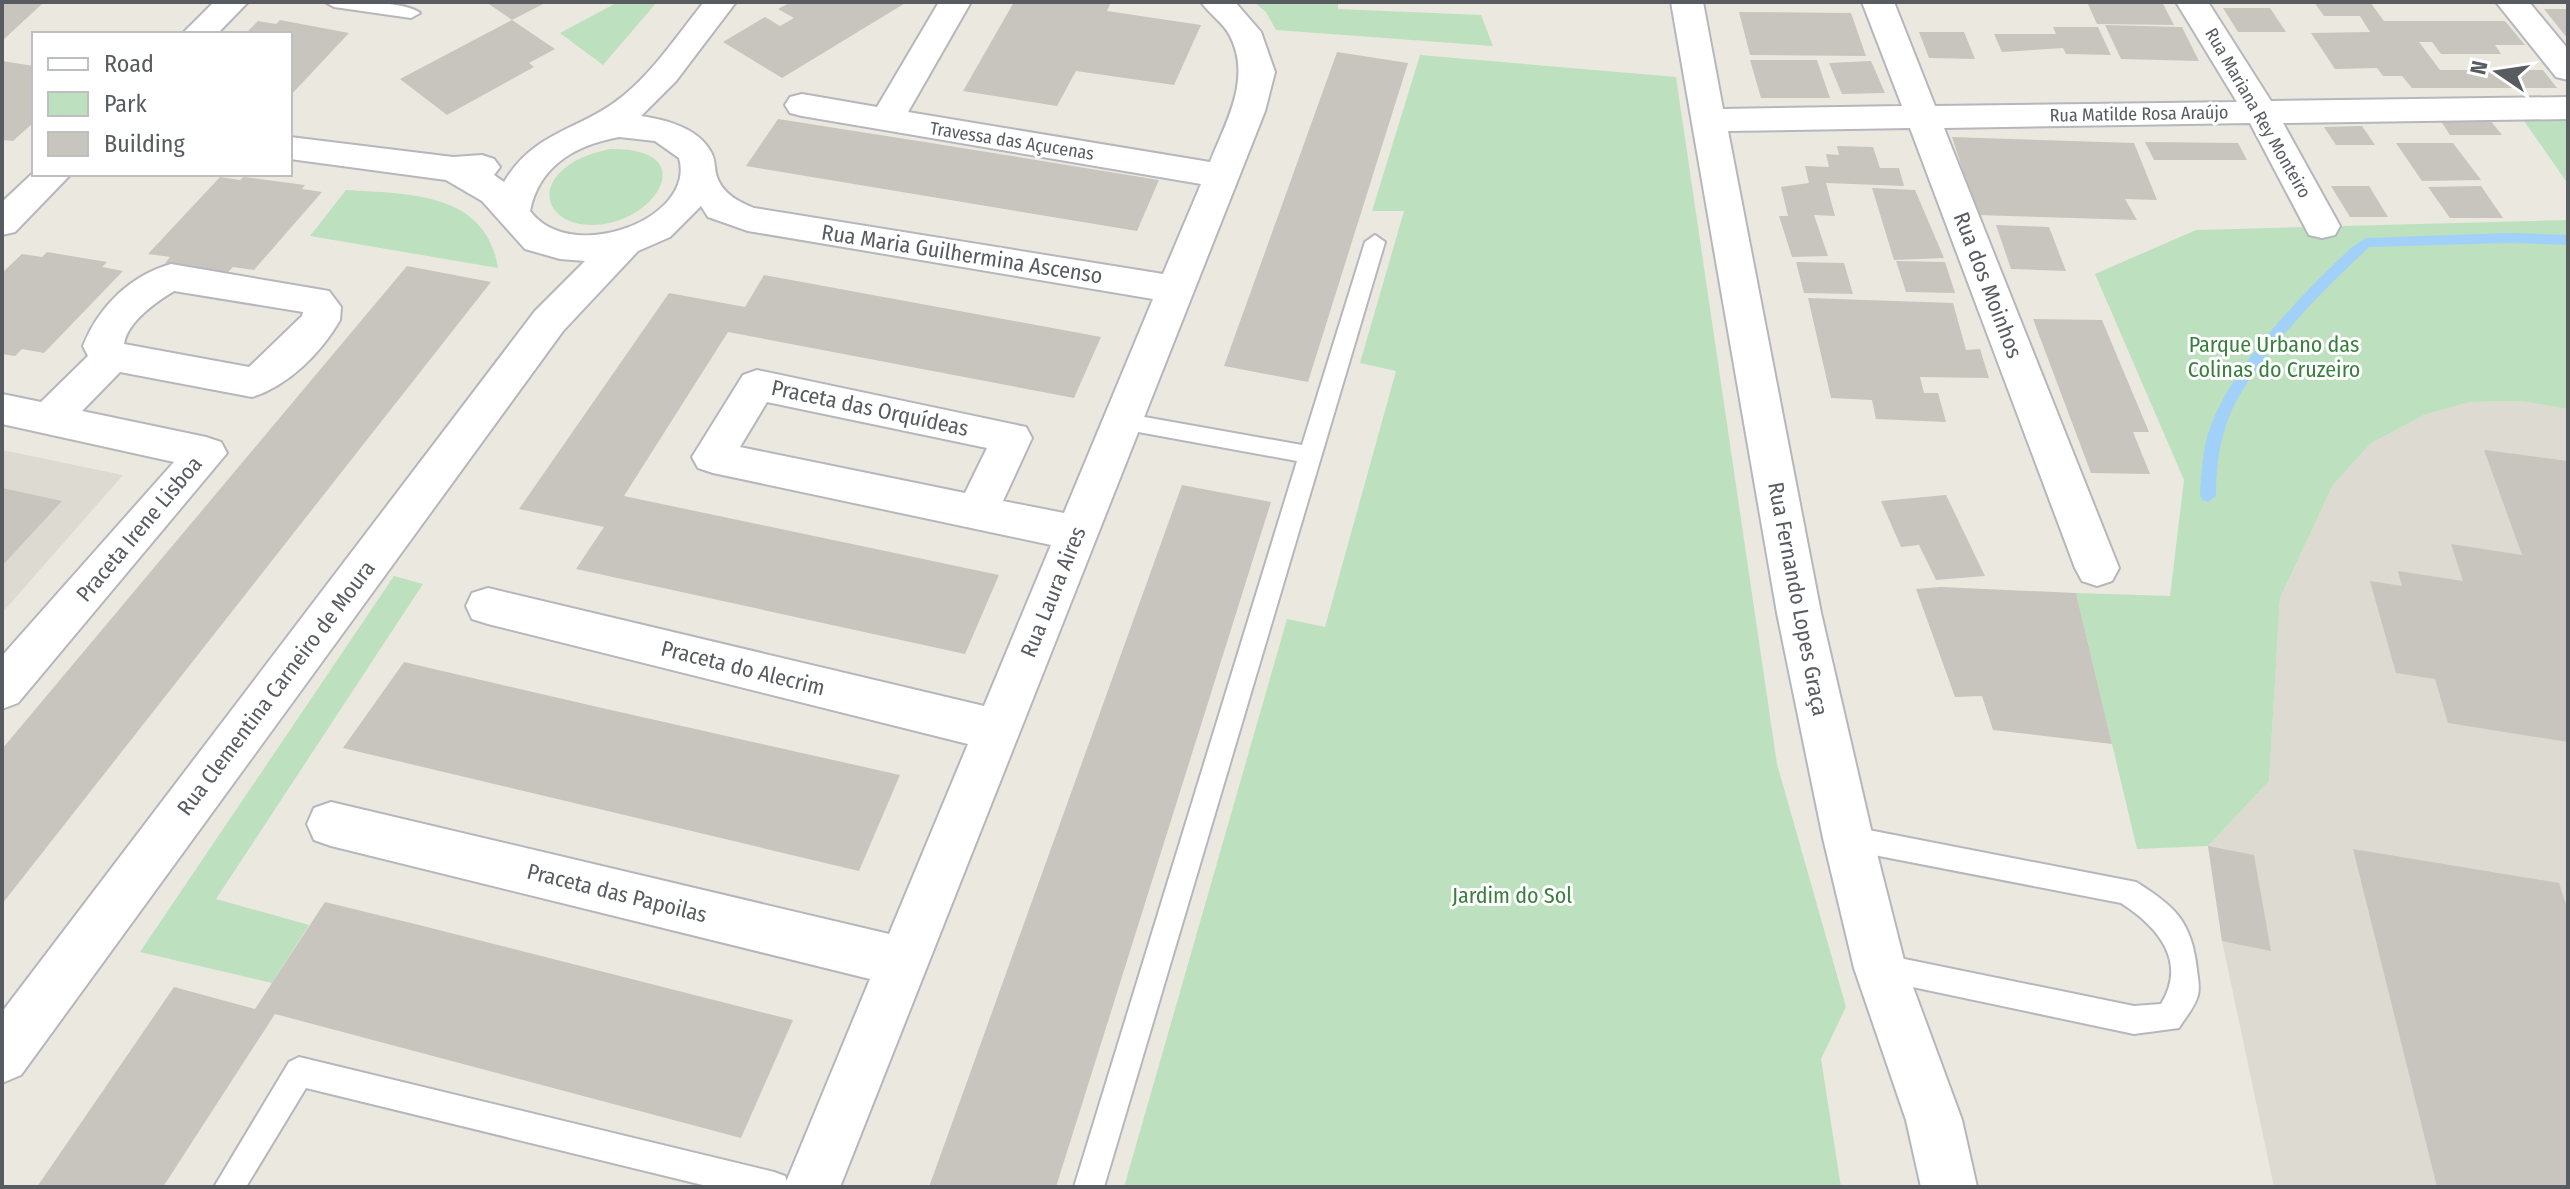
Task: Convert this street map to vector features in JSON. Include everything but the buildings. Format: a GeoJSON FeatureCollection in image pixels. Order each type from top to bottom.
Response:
{"type":"FeatureCollection","features":[{"type":"Feature","properties":{"kind":"street"},"geometry":{"type":"LineString","coordinates":[[200,32],[232,2]]}},
{"type":"Feature","properties":{"kind":"street"},"geometry":{"type":"LineString","coordinates":[[292,148],[453,169],[494,166],[572,139],[631,109],[655,88],[665,69],[720,2]]}},
{"type":"Feature","properties":{"kind":"street"},"geometry":{"type":"LineString","coordinates":[[886,120],[955,2]]}},
{"type":"Feature","properties":{"kind":"street","name":"Rua Laura Aires"},"geometry":{"type":"LineString","coordinates":[[812,1187],[1248,111],[1258,72],[1245,32],[1217,2]]}},
{"type":"Feature","properties":{"kind":"street","name":"Rua Fernando Lopes Graça"},"geometry":{"type":"LineString","coordinates":[[1687,2],[1799,613],[1848,838],[1880,968],[1934,1120],[1949,1187]]}},
{"type":"Feature","properties":{"kind":"street","name":"Rua dos Moinhos"},"geometry":{"type":"LineString","coordinates":[[1878,2],[2097,568]]}},
{"type":"Feature","properties":{"kind":"street","name":"Rua Mariana Rey Monteiro"},"geometry":{"type":"LineString","coordinates":[[2192,2],[2260,111],[2322,226]]}},
{"type":"Feature","properties":{"kind":"street"},"geometry":{"type":"LineString","coordinates":[[2512,2],[2568,70]]}},
{"type":"Feature","properties":{"kind":"street"},"geometry":{"type":"LineString","coordinates":[[655,88],[658,110],[698,159],[700,179]]}},
{"type":"Feature","properties":{"kind":"street","name":"Travessa das Açucenas"},"geometry":{"type":"LineString","coordinates":[[802,105],[1222,176]]}},
{"type":"Feature","properties":{"kind":"street","name":"Rua Matilde Rosa Araújo"},"geometry":{"type":"LineString","coordinates":[[1709,120],[2568,108]]}},
{"type":"Feature","properties":{"kind":"street"},"geometry":{"type":"LineString","coordinates":[[512,214],[512,195],[522,175],[572,139],[639,127],[666,132],[686,143]]}},
{"type":"Feature","properties":{"kind":"street"},"geometry":{"type":"LineString","coordinates":[[453,169],[478,180],[502,199],[512,214]]}},
{"type":"Feature","properties":{"kind":"street"},"geometry":{"type":"LineString","coordinates":[[2,223],[51,176]]}},
{"type":"Feature","properties":{"kind":"street","name":"Rua Clementina Carneiro de Moura"},"geometry":{"type":"LineString","coordinates":[[2,1056],[549,321],[638,237],[674,217],[690,200],[700,179]]}},
{"type":"Feature","properties":{"kind":"street","name":"Rua Maria Guilhermina Ascenso"},"geometry":{"type":"LineString","coordinates":[[700,179],[721,208],[748,219],[1175,289]]}},
{"type":"Feature","properties":{"kind":"street","name":"Rua Clementina Carneiro de Moura"},"geometry":{"type":"LineString","coordinates":[[512,214],[522,230],[542,242],[554,266],[558,290],[549,321]]}},
{"type":"Feature","properties":{"kind":"street","name":"Rua Maria Guilhermina Ascenso"},"geometry":{"type":"LineString","coordinates":[[638,237],[690,223],[748,219]]}},
{"type":"Feature","properties":{"kind":"street"},"geometry":{"type":"LineString","coordinates":[[542,242],[568,249],[638,237]]}},
{"type":"Feature","properties":{"kind":"street"},"geometry":{"type":"LineString","coordinates":[[171,277],[316,301],[322,307],[321,320],[270,374],[252,382],[112,356],[102,346],[106,333],[156,282],[171,277]]}},
{"type":"Feature","properties":{"kind":"street"},"geometry":{"type":"LineString","coordinates":[[50,418],[112,356]]}},
{"type":"Feature","properties":{"kind":"street","name":"Praceta das Orquídeas"},"geometry":{"type":"LineString","coordinates":[[976,513],[1012,438],[757,385],[713,457],[976,513],[1077,533]]}},
{"type":"Feature","properties":{"kind":"street","name":"Praceta Irene Lisboa"},"geometry":{"type":"LineString","coordinates":[[2,409],[206,453],[2,689]]}},
{"type":"Feature","properties":{"kind":"street","name":"Praceta do Alecrim"},"geometry":{"type":"LineString","coordinates":[[488,606],[997,730]]}},
{"type":"Feature","properties":{"kind":"street","name":"Praceta das Papoilas"},"geometry":{"type":"LineString","coordinates":[[331,824],[903,962]]}},
{"type":"Feature","properties":{"kind":"lane"},"geometry":{"type":"LineString","coordinates":[[334,2],[411,13]]}},
{"type":"Feature","properties":{"kind":"lane"},"geometry":{"type":"LineString","coordinates":[[1089,1187],[1375,242]]}},
{"type":"Feature","properties":{"kind":"lane"},"geometry":{"type":"LineString","coordinates":[[1122,421],[1311,455]]}},
{"type":"Feature","properties":{"kind":"lane"},"geometry":{"type":"LineString","coordinates":[[1848,838],[2126,891],[2155,909],[2171,925],[2181,950],[2185,992],[2169,1018],[2134,1020],[1880,968]]}},
{"type":"Feature","properties":{"kind":"lane"},"geometry":{"type":"LineString","coordinates":[[229,1187],[299,1072],[774,1187]]}},
{"type":"Feature","properties":{"kind":"shaded area"},"geometry":{"type":"Polygon","coordinates":[[[2520,401],[2568,409],[2568,1187],[2274,1187],[2222,941],[2208,846],[2269,781],[2280,598],[2333,485],[2370,444],[2424,415],[2468,402],[2520,401]]]}},
{"type":"Feature","properties":{"kind":"shaded area"},"geometry":{"type":"Polygon","coordinates":[[[2,450],[123,475],[2,613],[2,450]]]}},
{"type":"Feature","properties":{"kind":"green space"},"geometry":{"type":"Polygon","coordinates":[[[618,2],[657,2],[603,65],[560,33],[618,2]]]}},
{"type":"Feature","properties":{"kind":"green space"},"geometry":{"type":"Polygon","coordinates":[[[1254,2],[1338,2],[1338,9],[1481,15],[1493,46],[1276,30],[1266,12],[1254,2]]]}},
{"type":"Feature","properties":{"kind":"green space","name":"Jardim do Sol"},"geometry":{"type":"Polygon","coordinates":[[[1420,55],[1676,77],[1777,764],[1846,1007],[1821,1059],[1841,1187],[1124,1187],[1287,619],[1325,627],[1396,371],[1360,363],[1404,211],[1372,211],[1420,55]]]}},
{"type":"Feature","properties":{"kind":"green space"},"geometry":{"type":"Polygon","coordinates":[[[2515,108],[2568,108],[2568,184],[2515,108]]]}},
{"type":"Feature","properties":{"kind":"green space"},"geometry":{"type":"Polygon","coordinates":[[[610,149],[640,152],[657,161],[663,175],[658,190],[646,205],[628,217],[605,224],[580,224],[560,216],[550,202],[549,193],[557,176],[575,161],[610,149]]]}},
{"type":"Feature","properties":{"kind":"green space"},"geometry":{"type":"Polygon","coordinates":[[[346,190],[418,196],[461,211],[478,224],[491,243],[498,268],[310,236],[346,190]]]}},
{"type":"Feature","properties":{"kind":"green space","name":"Parque Urbano das Colinas do Cruzeiro"},"geometry":{"type":"Polygon","coordinates":[[[2568,220],[2568,409],[2520,401],[2469,402],[2424,415],[2370,444],[2333,485],[2280,598],[2269,781],[2208,846],[2137,849],[2076,593],[2170,596],[2184,480],[2095,274],[2196,230],[2568,220]]]}},
{"type":"Feature","properties":{"kind":"green space"},"geometry":{"type":"Polygon","coordinates":[[[394,576],[423,584],[216,899],[309,925],[272,983],[140,952],[394,576]]]}},
{"type":"Feature","properties":{"kind":"waterway"},"geometry":{"type":"LineString","coordinates":[[2208,496],[2214,440],[2234,393],[2264,350],[2332,275],[2366,243],[2509,238],[2568,240]]}}]}
